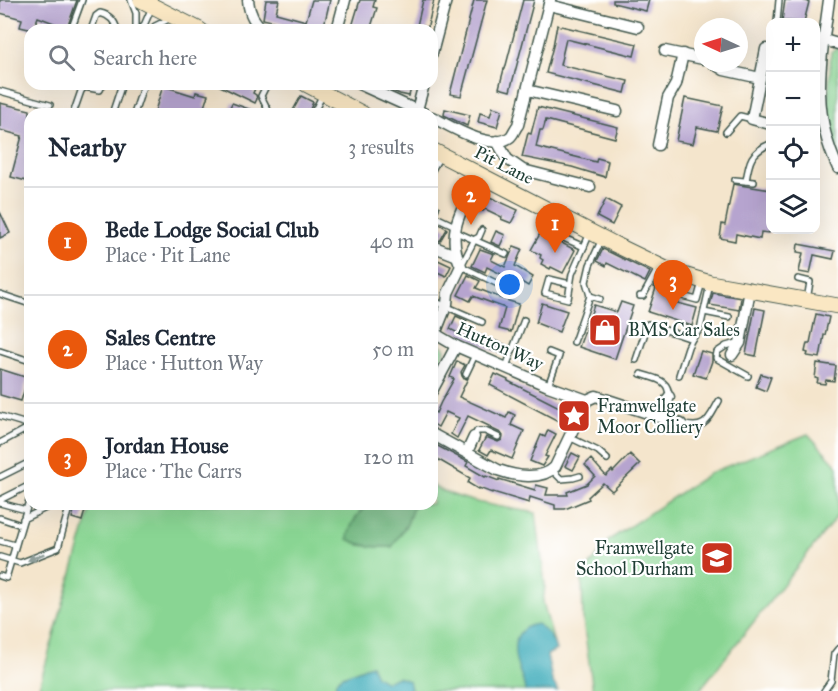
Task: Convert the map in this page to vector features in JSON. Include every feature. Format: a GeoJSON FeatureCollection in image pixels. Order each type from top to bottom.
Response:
{"type":"FeatureCollection","features":[{"type":"Feature","properties":{"kind":"street"},"geometry":{"type":"LineString","coordinates":[[248,0],[249,9],[258,24]]}},
{"type":"Feature","properties":{"kind":"street"},"geometry":{"type":"LineString","coordinates":[[339,24],[345,0]]}},
{"type":"Feature","properties":{"kind":"street"},"geometry":{"type":"LineString","coordinates":[[438,30],[446,0]]}},
{"type":"Feature","properties":{"kind":"street"},"geometry":{"type":"LineString","coordinates":[[820,72],[829,0]]}},
{"type":"Feature","properties":{"kind":"street"},"geometry":{"type":"LineString","coordinates":[[147,3],[188,24]]}},
{"type":"Feature","properties":{"kind":"street"},"geometry":{"type":"LineString","coordinates":[[438,120],[475,139],[497,141],[510,137],[518,125],[550,3],[638,27]]}},
{"type":"Feature","properties":{"kind":"street"},"geometry":{"type":"LineString","coordinates":[[824,40],[838,44]]}},
{"type":"Feature","properties":{"kind":"street"},"geometry":{"type":"LineString","coordinates":[[766,49],[752,119],[766,122]]}},
{"type":"Feature","properties":{"kind":"street"},"geometry":{"type":"LineString","coordinates":[[665,51],[694,57]]}},
{"type":"Feature","properties":{"kind":"street"},"geometry":{"type":"LineString","coordinates":[[658,145],[668,98],[676,84],[682,54]]}},
{"type":"Feature","properties":{"kind":"street"},"geometry":{"type":"LineString","coordinates":[[733,72],[760,78]]}},
{"type":"Feature","properties":{"kind":"street"},"geometry":{"type":"LineString","coordinates":[[317,90],[352,108]]}},
{"type":"Feature","properties":{"kind":"street"},"geometry":{"type":"LineString","coordinates":[[372,90],[412,108]]}},
{"type":"Feature","properties":{"kind":"street"},"geometry":{"type":"LineString","coordinates":[[421,108],[423,90]]}},
{"type":"Feature","properties":{"kind":"street"},"geometry":{"type":"LineString","coordinates":[[527,90],[616,111]]}},
{"type":"Feature","properties":{"kind":"street"},"geometry":{"type":"LineString","coordinates":[[819,126],[838,168]]}},
{"type":"Feature","properties":{"kind":"street"},"geometry":{"type":"LineString","coordinates":[[497,141],[507,159],[523,170],[586,187],[579,197]]}},
{"type":"Feature","properties":{"kind":"street","name":"Pit Lane"},"geometry":{"type":"LineString","coordinates":[[438,153],[659,266],[706,282],[758,292]]}},
{"type":"Feature","properties":{"kind":"street"},"geometry":{"type":"LineString","coordinates":[[461,266],[455,255],[454,229],[479,174]]}},
{"type":"Feature","properties":{"kind":"street"},"geometry":{"type":"LineString","coordinates":[[438,248],[455,255]]}},
{"type":"Feature","properties":{"kind":"street","name":"Hutton Way"},"geometry":{"type":"LineString","coordinates":[[438,323],[446,306],[448,293],[461,266]]}},
{"type":"Feature","properties":{"kind":"street"},"geometry":{"type":"LineString","coordinates":[[732,355],[740,343],[758,292],[838,306]]}},
{"type":"Feature","properties":{"kind":"street","name":"Hutton Way"},"geometry":{"type":"LineString","coordinates":[[438,336],[548,386],[587,400],[596,396],[681,424]]}},
{"type":"Feature","properties":{"kind":"street"},"geometry":{"type":"LineString","coordinates":[[438,380],[456,345]]}},
{"type":"Feature","properties":{"kind":"street"},"geometry":{"type":"LineString","coordinates":[[661,417],[669,397]]}},
{"type":"Feature","properties":{"kind":"street"},"geometry":{"type":"LineString","coordinates":[[438,437],[498,470],[538,476],[549,473],[555,467],[587,400]]}},
{"type":"Feature","properties":{"kind":"street"},"geometry":{"type":"LineString","coordinates":[[467,452],[474,437]]}},
{"type":"Feature","properties":{"kind":"lane"},"geometry":{"type":"LineString","coordinates":[[73,24],[82,0]]}},
{"type":"Feature","properties":{"kind":"lane"},"geometry":{"type":"LineString","coordinates":[[131,0],[136,13],[136,24]]}},
{"type":"Feature","properties":{"kind":"lane"},"geometry":{"type":"LineString","coordinates":[[777,18],[779,0]]}},
{"type":"Feature","properties":{"kind":"lane"},"geometry":{"type":"LineString","coordinates":[[143,24],[147,3]]}},
{"type":"Feature","properties":{"kind":"lane"},"geometry":{"type":"LineString","coordinates":[[93,24],[96,16],[100,13],[111,18],[114,24]]}},
{"type":"Feature","properties":{"kind":"lane"},"geometry":{"type":"LineString","coordinates":[[159,24],[177,18]]}},
{"type":"Feature","properties":{"kind":"lane"},"geometry":{"type":"LineString","coordinates":[[75,108],[82,90]]}},
{"type":"Feature","properties":{"kind":"lane"},"geometry":{"type":"LineString","coordinates":[[114,108],[120,90]]}},
{"type":"Feature","properties":{"kind":"lane"},"geometry":{"type":"LineString","coordinates":[[136,108],[142,90]]}},
{"type":"Feature","properties":{"kind":"lane"},"geometry":{"type":"LineString","coordinates":[[264,90],[261,96],[267,108]]}},
{"type":"Feature","properties":{"kind":"lane"},"geometry":{"type":"LineString","coordinates":[[0,92],[50,105]]}},
{"type":"Feature","properties":{"kind":"lane"},"geometry":{"type":"LineString","coordinates":[[316,108],[323,93]]}},
{"type":"Feature","properties":{"kind":"lane"},"geometry":{"type":"LineString","coordinates":[[726,132],[740,116],[752,119]]}},
{"type":"Feature","properties":{"kind":"lane"},"geometry":{"type":"LineString","coordinates":[[746,181],[747,168],[753,155],[766,146]]}},
{"type":"Feature","properties":{"kind":"lane"},"geometry":{"type":"LineString","coordinates":[[735,180],[754,182]]}},
{"type":"Feature","properties":{"kind":"lane"},"geometry":{"type":"LineString","coordinates":[[438,219],[506,254]]}},
{"type":"Feature","properties":{"kind":"lane"},"geometry":{"type":"LineString","coordinates":[[482,230],[461,266],[502,286]]}},
{"type":"Feature","properties":{"kind":"lane"},"geometry":{"type":"LineString","coordinates":[[570,284],[549,279],[544,293],[568,298],[572,274],[584,247],[596,235]]}},
{"type":"Feature","properties":{"kind":"lane"},"geometry":{"type":"LineString","coordinates":[[574,342],[590,296],[586,282],[596,235]]}},
{"type":"Feature","properties":{"kind":"lane"},"geometry":{"type":"LineString","coordinates":[[566,239],[584,247]]}},
{"type":"Feature","properties":{"kind":"lane"},"geometry":{"type":"LineString","coordinates":[[640,296],[643,296],[659,266]]}},
{"type":"Feature","properties":{"kind":"lane"},"geometry":{"type":"LineString","coordinates":[[798,279],[810,282],[806,301]]}},
{"type":"Feature","properties":{"kind":"lane"},"geometry":{"type":"LineString","coordinates":[[682,296],[697,300],[706,282]]}},
{"type":"Feature","properties":{"kind":"lane"},"geometry":{"type":"LineString","coordinates":[[678,375],[692,339],[700,329],[704,312],[706,282]]}},
{"type":"Feature","properties":{"kind":"lane"},"geometry":{"type":"LineString","coordinates":[[0,294],[24,302]]}},
{"type":"Feature","properties":{"kind":"lane"},"geometry":{"type":"LineString","coordinates":[[590,296],[600,298]]}},
{"type":"Feature","properties":{"kind":"lane"},"geometry":{"type":"LineString","coordinates":[[438,303],[482,322]]}},
{"type":"Feature","properties":{"kind":"lane"},"geometry":{"type":"LineString","coordinates":[[704,312],[729,317]]}},
{"type":"Feature","properties":{"kind":"lane"},"geometry":{"type":"LineString","coordinates":[[506,367],[524,320]]}},
{"type":"Feature","properties":{"kind":"lane"},"geometry":{"type":"LineString","coordinates":[[636,360],[648,324],[692,339]]}},
{"type":"Feature","properties":{"kind":"lane"},"geometry":{"type":"LineString","coordinates":[[740,343],[726,346],[717,352],[716,358],[748,376]]}},
{"type":"Feature","properties":{"kind":"lane"},"geometry":{"type":"LineString","coordinates":[[0,351],[24,359]]}},
{"type":"Feature","properties":{"kind":"lane"},"geometry":{"type":"LineString","coordinates":[[549,352],[567,359]]}},
{"type":"Feature","properties":{"kind":"lane"},"geometry":{"type":"LineString","coordinates":[[466,374],[476,354]]}},
{"type":"Feature","properties":{"kind":"lane"},"geometry":{"type":"LineString","coordinates":[[548,386],[560,356]]}},
{"type":"Feature","properties":{"kind":"lane"},"geometry":{"type":"LineString","coordinates":[[641,374],[666,383],[669,397]]}},
{"type":"Feature","properties":{"kind":"lane"},"geometry":{"type":"LineString","coordinates":[[681,424],[692,427],[707,423],[719,401]]}},
{"type":"Feature","properties":{"kind":"lane"},"geometry":{"type":"LineString","coordinates":[[2,418],[24,424]]}},
{"type":"Feature","properties":{"kind":"lane"},"geometry":{"type":"LineString","coordinates":[[0,443],[24,429]]}},
{"type":"Feature","properties":{"kind":"lane"},"geometry":{"type":"LineString","coordinates":[[474,437],[477,431],[498,437]]}},
{"type":"Feature","properties":{"kind":"lane"},"geometry":{"type":"LineString","coordinates":[[569,437],[598,451],[607,459]]}},
{"type":"Feature","properties":{"kind":"lane"},"geometry":{"type":"LineString","coordinates":[[0,477],[24,465]]}},
{"type":"Feature","properties":{"kind":"lane"},"geometry":{"type":"LineString","coordinates":[[552,470],[561,479],[580,476]]}},
{"type":"Feature","properties":{"kind":"lane"},"geometry":{"type":"LineString","coordinates":[[0,502],[24,488]]}},
{"type":"Feature","properties":{"kind":"lane"},"geometry":{"type":"LineString","coordinates":[[0,502],[24,509]]}},
{"type":"Feature","properties":{"kind":"lane"},"geometry":{"type":"LineString","coordinates":[[0,576],[6,578],[26,510]]}},
{"type":"Feature","properties":{"kind":"lane"},"geometry":{"type":"LineString","coordinates":[[0,518],[22,522],[43,510]]}},
{"type":"Feature","properties":{"kind":"lane"},"geometry":{"type":"LineString","coordinates":[[0,558],[20,563],[58,548],[68,510]]}},
{"type":"Feature","properties":{"kind":"lane"},"geometry":{"type":"LineString","coordinates":[[0,541],[15,545]]}},
{"type":"Feature","properties":{"kind":"lane"},"geometry":{"type":"LineString","coordinates":[[824,691],[831,681],[834,654],[838,649]]}},
{"type":"Feature","properties":{"kind":"green space"},"geometry":{"type":"Polygon","coordinates":[[[838,48],[838,155],[827,119],[831,52],[838,48]]]}},
{"type":"Feature","properties":{"kind":"green space"},"geometry":{"type":"Polygon","coordinates":[[[438,344],[444,347],[445,351],[438,366],[438,344]]]}},
{"type":"Feature","properties":{"kind":"green space","name":"Framwellgate School Durham"},"geometry":{"type":"Polygon","coordinates":[[[808,434],[838,466],[838,515],[699,691],[593,691],[583,620],[582,576],[609,540],[710,473],[808,434]]]}},
{"type":"Feature","properties":{"kind":"green space"},"geometry":{"type":"Polygon","coordinates":[[[438,488],[468,500],[536,513],[545,585],[543,602],[554,643],[549,635],[519,670],[524,680],[525,691],[408,691],[411,689],[398,677],[386,682],[376,677],[371,665],[336,681],[335,691],[52,691],[39,687],[90,510],[361,510],[359,512],[359,545],[377,547],[392,547],[407,524],[412,510],[438,510],[438,488]]]}},
{"type":"Feature","properties":{"kind":"green space"},"geometry":{"type":"Polygon","coordinates":[[[362,510],[412,510],[407,524],[392,547],[364,545],[348,539],[357,516],[362,510]]]}},
{"type":"Feature","properties":{"kind":"water"},"geometry":{"type":"Polygon","coordinates":[[[537,624],[549,635],[555,646],[556,650],[547,655],[552,680],[558,691],[525,691],[516,659],[515,643],[522,630],[537,624]]]}},
{"type":"Feature","properties":{"kind":"water"},"geometry":{"type":"Polygon","coordinates":[[[371,665],[376,676],[386,682],[398,677],[409,681],[411,689],[408,691],[335,691],[336,681],[371,665]]]}},
{"type":"Feature","properties":{"kind":"building"},"geometry":{"type":"Polygon","coordinates":[[[0,0],[77,0],[68,24],[56,24],[38,17],[35,24],[24,24],[24,28],[20,27],[22,19],[0,13],[0,0]]]}},
{"type":"Feature","properties":{"kind":"building"},"geometry":{"type":"Polygon","coordinates":[[[266,0],[279,0],[276,13],[306,21],[312,0],[330,0],[324,24],[284,24],[263,19],[266,0]]]}},
{"type":"Feature","properties":{"kind":"building"},"geometry":{"type":"Polygon","coordinates":[[[360,0],[375,0],[373,7],[377,8],[372,24],[353,24],[360,0]]]}},
{"type":"Feature","properties":{"kind":"building"},"geometry":{"type":"Polygon","coordinates":[[[423,0],[434,0],[428,24],[417,24],[423,0]]]}},
{"type":"Feature","properties":{"kind":"building"},"geometry":{"type":"Polygon","coordinates":[[[474,0],[487,0],[461,96],[450,94],[474,0]]]}},
{"type":"Feature","properties":{"kind":"building"},"geometry":{"type":"Polygon","coordinates":[[[523,0],[534,0],[510,91],[499,88],[523,0]]]}},
{"type":"Feature","properties":{"kind":"building"},"geometry":{"type":"Polygon","coordinates":[[[613,0],[649,0],[646,11],[613,3],[613,0]]]}},
{"type":"Feature","properties":{"kind":"building"},"geometry":{"type":"Polygon","coordinates":[[[785,0],[809,2],[805,18],[782,18],[785,0]]]}},
{"type":"Feature","properties":{"kind":"building"},"geometry":{"type":"Polygon","coordinates":[[[557,25],[637,44],[634,56],[566,39],[560,65],[628,81],[625,93],[546,73],[557,25]]]}},
{"type":"Feature","properties":{"kind":"building"},"geometry":{"type":"Polygon","coordinates":[[[162,90],[176,90],[195,96],[196,92],[208,95],[204,107],[206,108],[156,108],[162,90]]]}},
{"type":"Feature","properties":{"kind":"building"},"geometry":{"type":"Polygon","coordinates":[[[228,90],[254,90],[253,93],[257,99],[255,103],[228,90]]]}},
{"type":"Feature","properties":{"kind":"building"},"geometry":{"type":"Polygon","coordinates":[[[390,90],[410,90],[409,96],[390,90]]]}},
{"type":"Feature","properties":{"kind":"building"},"geometry":{"type":"Polygon","coordinates":[[[301,96],[313,102],[310,108],[294,108],[301,96]]]}},
{"type":"Feature","properties":{"kind":"building"},"geometry":{"type":"Polygon","coordinates":[[[685,98],[723,106],[717,131],[697,127],[693,144],[676,141],[685,98]]]}},
{"type":"Feature","properties":{"kind":"building"},"geometry":{"type":"Polygon","coordinates":[[[0,103],[24,109],[24,180],[11,177],[22,136],[0,130],[0,103]]]}},
{"type":"Feature","properties":{"kind":"building"},"geometry":{"type":"Polygon","coordinates":[[[232,103],[246,108],[230,108],[232,103]]]}},
{"type":"Feature","properties":{"kind":"building"},"geometry":{"type":"Polygon","coordinates":[[[493,107],[502,110],[497,127],[478,122],[480,113],[490,116],[493,107]]]}},
{"type":"Feature","properties":{"kind":"building"},"geometry":{"type":"Polygon","coordinates":[[[538,107],[618,127],[615,138],[546,120],[543,130],[540,130],[536,147],[596,162],[597,158],[608,161],[605,177],[572,167],[522,157],[538,107]]]}},
{"type":"Feature","properties":{"kind":"building"},"geometry":{"type":"Polygon","coordinates":[[[445,109],[470,115],[467,126],[444,115],[445,109]]]}},
{"type":"Feature","properties":{"kind":"building"},"geometry":{"type":"Polygon","coordinates":[[[733,184],[766,189],[766,233],[761,232],[760,239],[736,234],[735,241],[720,238],[722,224],[725,225],[733,184]]]}},
{"type":"Feature","properties":{"kind":"building"},"geometry":{"type":"Polygon","coordinates":[[[483,194],[518,210],[511,223],[485,209],[483,211],[476,208],[483,194]]]}},
{"type":"Feature","properties":{"kind":"building"},"geometry":{"type":"Polygon","coordinates":[[[606,199],[621,207],[612,225],[597,217],[606,199]]]}},
{"type":"Feature","properties":{"kind":"building"},"geometry":{"type":"Polygon","coordinates":[[[0,212],[10,233],[0,238],[0,212]]]}},
{"type":"Feature","properties":{"kind":"building"},"geometry":{"type":"Polygon","coordinates":[[[438,223],[447,229],[440,241],[438,240],[438,223]]]}},
{"type":"Feature","properties":{"kind":"building"},"geometry":{"type":"Polygon","coordinates":[[[496,231],[505,235],[500,246],[491,242],[496,231]]]}},
{"type":"Feature","properties":{"kind":"building"},"geometry":{"type":"Polygon","coordinates":[[[541,232],[575,250],[563,273],[541,264],[543,260],[540,258],[541,255],[531,250],[541,232]]]}},
{"type":"Feature","properties":{"kind":"building"},"geometry":{"type":"Polygon","coordinates":[[[798,244],[835,251],[833,259],[814,255],[810,274],[799,272],[803,253],[797,252],[798,244]]]}},
{"type":"Feature","properties":{"kind":"building"},"geometry":{"type":"Polygon","coordinates":[[[514,246],[522,249],[515,266],[533,277],[528,286],[510,275],[509,278],[487,267],[485,272],[472,266],[480,249],[494,254],[491,260],[505,267],[514,246]]]}},
{"type":"Feature","properties":{"kind":"building"},"geometry":{"type":"Polygon","coordinates":[[[603,249],[650,272],[645,282],[607,263],[606,266],[597,261],[603,249]]]}},
{"type":"Feature","properties":{"kind":"building"},"geometry":{"type":"Polygon","coordinates":[[[438,260],[451,266],[446,276],[438,272],[438,260]]]}},
{"type":"Feature","properties":{"kind":"building"},"geometry":{"type":"Polygon","coordinates":[[[468,275],[480,281],[476,288],[519,304],[511,332],[499,329],[505,308],[473,296],[470,301],[458,295],[468,275]]]}},
{"type":"Feature","properties":{"kind":"building"},"geometry":{"type":"Polygon","coordinates":[[[659,277],[678,284],[670,301],[697,308],[692,326],[648,312],[659,277]]]}},
{"type":"Feature","properties":{"kind":"building"},"geometry":{"type":"Polygon","coordinates":[[[713,293],[741,298],[739,310],[710,305],[713,293]]]}},
{"type":"Feature","properties":{"kind":"building","name":"BMS Car Sales"},"geometry":{"type":"Polygon","coordinates":[[[621,302],[633,306],[615,359],[579,347],[594,305],[617,312],[621,302]]]}},
{"type":"Feature","properties":{"kind":"building"},"geometry":{"type":"Polygon","coordinates":[[[542,303],[567,311],[559,332],[536,323],[542,303]]]}},
{"type":"Feature","properties":{"kind":"building"},"geometry":{"type":"Polygon","coordinates":[[[755,308],[765,310],[756,356],[746,354],[755,308]]]}},
{"type":"Feature","properties":{"kind":"building"},"geometry":{"type":"Polygon","coordinates":[[[816,314],[829,317],[820,358],[807,356],[808,353],[805,352],[807,343],[810,343],[816,314]]]}},
{"type":"Feature","properties":{"kind":"building"},"geometry":{"type":"Polygon","coordinates":[[[456,316],[467,321],[464,329],[506,345],[502,354],[450,329],[456,316]]]}},
{"type":"Feature","properties":{"kind":"building"},"geometry":{"type":"Polygon","coordinates":[[[701,351],[712,354],[706,378],[693,374],[701,351]]]}},
{"type":"Feature","properties":{"kind":"building"},"geometry":{"type":"Polygon","coordinates":[[[457,361],[465,365],[461,372],[464,379],[468,378],[459,397],[506,418],[509,412],[515,415],[511,425],[524,431],[512,459],[491,450],[488,455],[479,450],[486,437],[498,442],[503,436],[491,427],[468,416],[457,438],[451,434],[459,418],[446,412],[438,427],[438,409],[454,379],[450,377],[457,361]]]}},
{"type":"Feature","properties":{"kind":"building"},"geometry":{"type":"Polygon","coordinates":[[[817,363],[836,366],[834,381],[826,380],[825,384],[817,383],[818,379],[815,378],[817,363]]]}},
{"type":"Feature","properties":{"kind":"building"},"geometry":{"type":"Polygon","coordinates":[[[0,369],[24,377],[21,401],[0,395],[0,369]]]}},
{"type":"Feature","properties":{"kind":"building"},"geometry":{"type":"Polygon","coordinates":[[[495,374],[561,408],[564,402],[575,407],[569,420],[564,418],[562,423],[490,385],[495,374]]]}},
{"type":"Feature","properties":{"kind":"building"},"geometry":{"type":"Polygon","coordinates":[[[761,374],[771,377],[766,391],[756,387],[761,374]]]}},
{"type":"Feature","properties":{"kind":"building"},"geometry":{"type":"Polygon","coordinates":[[[548,430],[556,434],[545,456],[548,457],[542,466],[530,461],[541,435],[545,437],[548,430]]]}},
{"type":"Feature","properties":{"kind":"building"},"geometry":{"type":"Polygon","coordinates":[[[438,446],[468,462],[466,466],[485,477],[535,490],[536,485],[548,488],[546,495],[568,495],[567,492],[587,484],[595,476],[585,465],[591,459],[606,476],[630,454],[640,464],[612,491],[603,483],[588,497],[589,499],[565,509],[555,509],[555,505],[530,497],[529,503],[478,489],[468,483],[470,478],[438,459],[438,446]]]}},
{"type":"Feature","properties":{"kind":"building"},"geometry":{"type":"Polygon","coordinates":[[[572,453],[580,457],[573,470],[565,466],[572,453]]]}},
{"type":"Feature","properties":{"kind":"building"},"geometry":{"type":"Polygon","coordinates":[[[74,510],[85,510],[82,521],[72,518],[74,510]]]}},
{"type":"Feature","properties":{"kind":"place","name":"Sales Centre"},"geometry":{"type":"Point","coordinates":[471,225]}},
{"type":"Feature","properties":{"kind":"place","name":"Bede Lodge Social Club"},"geometry":{"type":"Point","coordinates":[555,253]}},
{"type":"Feature","properties":{"kind":"place","name":"Jordan House"},"geometry":{"type":"Point","coordinates":[673,310]}},
{"type":"Feature","properties":{"kind":"place","name":"BMS Car Sales"},"geometry":{"type":"Point","coordinates":[605,330]}},
{"type":"Feature","properties":{"kind":"place","name":"Framwellgate Moor Colliery"},"geometry":{"type":"Point","coordinates":[574,416]}},
{"type":"Feature","properties":{"kind":"place","name":"Framwellgate School Durham"},"geometry":{"type":"Point","coordinates":[717,558]}}]}
